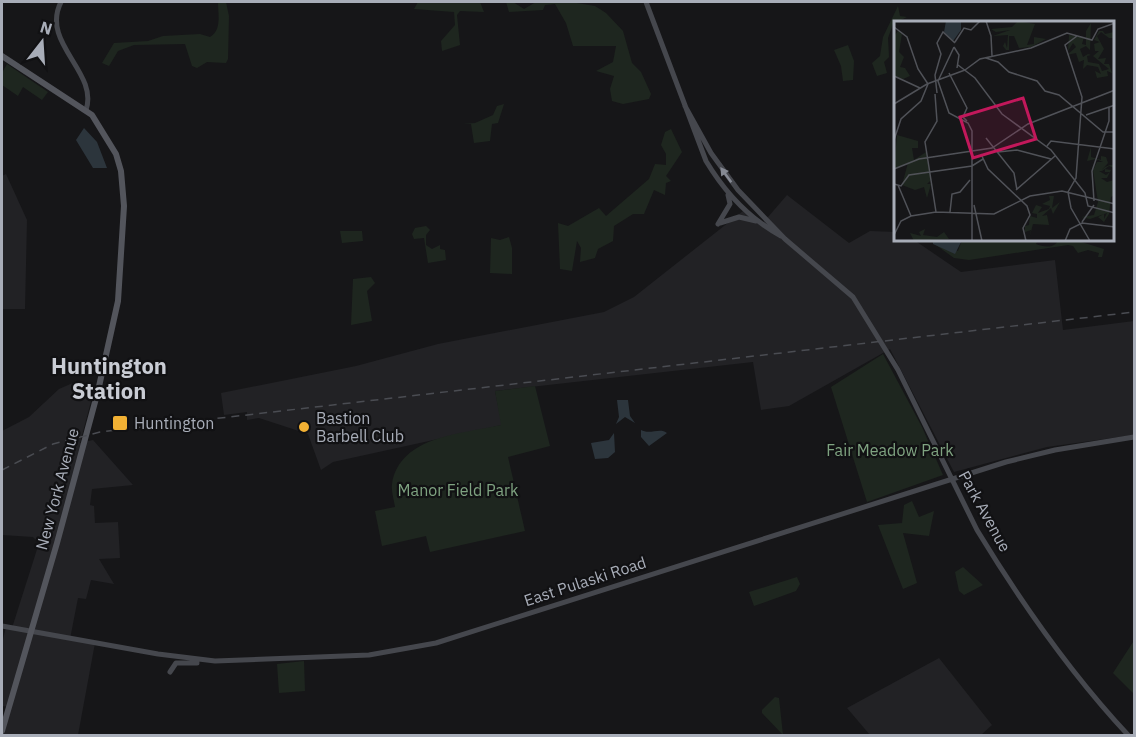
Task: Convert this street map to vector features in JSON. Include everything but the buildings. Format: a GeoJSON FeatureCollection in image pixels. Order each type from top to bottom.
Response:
{"type":"FeatureCollection","features":[{"type":"Feature","properties":{"kind":"main road"},"geometry":{"type":"LineString","coordinates":[[60,2],[57,11],[57,31],[83,81],[89,101],[86,110]]}},
{"type":"Feature","properties":{"kind":"main road","name":"Park Avenue"},"geometry":{"type":"LineString","coordinates":[[646,2],[699,148],[719,181],[740,205],[841,284],[857,302],[898,370],[983,540],[1057,652],[1095,699],[1130,735]]}},
{"type":"Feature","properties":{"kind":"main road","name":"New York Avenue"},"geometry":{"type":"LineString","coordinates":[[2,56],[86,110],[109,140],[122,175],[124,206],[118,301],[98,392],[2,731]]}},
{"type":"Feature","properties":{"kind":"main road","name":"Park Avenue"},"geometry":{"type":"LineString","coordinates":[[685,106],[711,153],[738,190],[785,239]]}},
{"type":"Feature","properties":{"kind":"main road"},"geometry":{"type":"LineString","coordinates":[[699,148],[703,143],[711,153]]}},
{"type":"Feature","properties":{"kind":"main road"},"geometry":{"type":"LineString","coordinates":[[719,181],[730,201],[718,224],[739,217],[760,222]]}},
{"type":"Feature","properties":{"kind":"main road"},"geometry":{"type":"LineString","coordinates":[[738,190],[742,198],[740,205],[744,204],[780,233]]}},
{"type":"Feature","properties":{"kind":"main road","name":"East Pulaski Road"},"geometry":{"type":"LineString","coordinates":[[2,626],[200,661],[369,655],[414,649],[1042,452],[1134,437]]}},
{"type":"Feature","properties":{"kind":"main road"},"geometry":{"type":"LineString","coordinates":[[170,672],[176,663],[200,661]]}},
{"type":"Feature","properties":{"kind":"shaded area"},"geometry":{"type":"Polygon","coordinates":[[[84,128],[97,142],[107,168],[93,168],[76,140],[84,128]]]}},
{"type":"Feature","properties":{"kind":"shaded area"},"geometry":{"type":"Polygon","coordinates":[[[6,174],[27,220],[25,309],[2,309],[2,176],[6,174]]]}},
{"type":"Feature","properties":{"kind":"shaded area"},"geometry":{"type":"Polygon","coordinates":[[[787,195],[849,243],[870,231],[894,232],[894,242],[917,242],[961,272],[1055,260],[1063,330],[1134,321],[1134,435],[1047,447],[954,472],[890,349],[789,406],[761,410],[753,362],[495,391],[502,425],[333,462],[321,470],[308,434],[259,418],[247,420],[247,412],[224,415],[221,393],[356,366],[438,344],[604,312],[634,297],[743,211],[762,224],[787,195]]]}},
{"type":"Feature","properties":{"kind":"shaded area"},"geometry":{"type":"Polygon","coordinates":[[[933,242],[961,242],[955,254],[933,242]]]}},
{"type":"Feature","properties":{"kind":"shaded area"},"geometry":{"type":"Polygon","coordinates":[[[75,382],[95,386],[80,443],[93,440],[133,485],[92,489],[90,505],[94,506],[95,523],[118,522],[120,558],[99,559],[114,584],[91,580],[86,599],[78,598],[70,639],[95,643],[78,735],[2,735],[8,707],[2,706],[2,643],[6,627],[12,628],[39,543],[33,537],[2,535],[2,431],[29,417],[59,389],[75,382]]]}},
{"type":"Feature","properties":{"kind":"shaded area"},"geometry":{"type":"Polygon","coordinates":[[[617,400],[628,400],[630,416],[635,423],[625,417],[616,424],[619,417],[617,400]]]}},
{"type":"Feature","properties":{"kind":"shaded area"},"geometry":{"type":"Polygon","coordinates":[[[641,430],[667,433],[649,446],[641,437],[641,430]]]}},
{"type":"Feature","properties":{"kind":"shaded area"},"geometry":{"type":"Polygon","coordinates":[[[614,433],[615,452],[608,458],[595,459],[591,443],[609,440],[614,433]]]}},
{"type":"Feature","properties":{"kind":"shaded area"},"geometry":{"type":"Polygon","coordinates":[[[939,658],[992,725],[981,735],[870,735],[847,708],[939,658]]]}},
{"type":"Feature","properties":{"kind":"green space"},"geometry":{"type":"Polygon","coordinates":[[[218,2],[226,2],[229,16],[226,63],[207,62],[197,68],[192,66],[185,44],[134,45],[118,51],[109,66],[102,63],[114,43],[148,41],[163,36],[200,34],[210,37],[218,26],[218,2]]]}},
{"type":"Feature","properties":{"kind":"green space"},"geometry":{"type":"Polygon","coordinates":[[[418,2],[480,2],[484,12],[460,11],[457,15],[460,45],[442,51],[441,41],[455,25],[454,12],[414,9],[418,2]]]}},
{"type":"Feature","properties":{"kind":"green space"},"geometry":{"type":"Polygon","coordinates":[[[506,2],[513,2],[524,9],[536,2],[571,2],[595,6],[606,13],[623,31],[632,63],[641,72],[651,94],[649,99],[623,104],[612,101],[610,89],[614,76],[596,71],[613,62],[616,46],[573,46],[566,23],[555,4],[545,5],[543,10],[509,12],[506,2]]]}},
{"type":"Feature","properties":{"kind":"green space"},"geometry":{"type":"Polygon","coordinates":[[[898,6],[900,16],[907,17],[894,21],[888,38],[889,57],[884,62],[887,73],[877,76],[872,63],[880,56],[883,37],[898,6]]]}},
{"type":"Feature","properties":{"kind":"green space"},"geometry":{"type":"Polygon","coordinates":[[[848,45],[854,61],[853,80],[843,81],[841,66],[834,50],[848,45]]]}},
{"type":"Feature","properties":{"kind":"green space"},"geometry":{"type":"Polygon","coordinates":[[[7,64],[48,92],[42,100],[23,87],[18,96],[2,85],[2,73],[7,64]]]}},
{"type":"Feature","properties":{"kind":"green space"},"geometry":{"type":"Polygon","coordinates":[[[504,104],[498,123],[492,124],[490,141],[474,143],[471,124],[463,124],[475,123],[493,115],[497,106],[504,104]]]}},
{"type":"Feature","properties":{"kind":"green space"},"geometry":{"type":"Polygon","coordinates":[[[671,129],[682,152],[666,176],[671,181],[666,183],[665,195],[654,190],[644,214],[633,214],[614,226],[613,241],[598,249],[595,258],[580,262],[581,248],[577,241],[572,271],[560,269],[558,223],[568,226],[599,208],[606,216],[649,179],[655,164],[666,165],[666,154],[661,145],[665,132],[671,129]]]}},
{"type":"Feature","properties":{"kind":"green space"},"geometry":{"type":"Polygon","coordinates":[[[426,226],[430,230],[426,235],[426,245],[432,249],[440,245],[440,249],[445,250],[446,260],[428,263],[424,238],[414,239],[412,234],[415,228],[426,226]]]}},
{"type":"Feature","properties":{"kind":"green space"},"geometry":{"type":"Polygon","coordinates":[[[340,231],[362,231],[363,241],[342,243],[340,231]]]}},
{"type":"Feature","properties":{"kind":"green space"},"geometry":{"type":"Polygon","coordinates":[[[509,237],[512,248],[512,274],[490,273],[491,238],[500,240],[509,237]]]}},
{"type":"Feature","properties":{"kind":"green space"},"geometry":{"type":"Polygon","coordinates":[[[932,242],[958,251],[961,242],[1037,242],[1036,244],[1048,246],[1057,242],[1081,242],[1104,249],[1102,257],[1098,257],[1099,253],[1088,250],[1078,253],[1073,246],[1068,245],[969,260],[954,258],[932,242]]]}},
{"type":"Feature","properties":{"kind":"green space"},"geometry":{"type":"Polygon","coordinates":[[[371,277],[375,283],[367,291],[372,321],[351,325],[353,279],[371,277]]]}},
{"type":"Feature","properties":{"kind":"green space","name":"Fair Meadow Park"},"geometry":{"type":"Polygon","coordinates":[[[883,354],[922,427],[943,475],[867,502],[831,387],[883,354]]]}},
{"type":"Feature","properties":{"kind":"green space","name":"Manor Field Park"},"geometry":{"type":"Polygon","coordinates":[[[535,386],[550,446],[508,457],[525,531],[430,552],[426,536],[382,546],[375,511],[395,507],[392,484],[397,468],[407,455],[435,440],[501,425],[495,391],[535,386]]]}},
{"type":"Feature","properties":{"kind":"green space"},"geometry":{"type":"Polygon","coordinates":[[[912,501],[919,517],[934,511],[929,536],[903,533],[917,583],[903,589],[878,525],[902,523],[904,505],[912,501]]]}},
{"type":"Feature","properties":{"kind":"green space"},"geometry":{"type":"Polygon","coordinates":[[[963,567],[983,585],[964,595],[959,591],[955,572],[963,567]]]}},
{"type":"Feature","properties":{"kind":"green space"},"geometry":{"type":"Polygon","coordinates":[[[797,577],[800,584],[796,591],[754,606],[749,592],[797,577]]]}},
{"type":"Feature","properties":{"kind":"green space"},"geometry":{"type":"Polygon","coordinates":[[[1134,643],[1134,694],[1113,673],[1134,643]]]}},
{"type":"Feature","properties":{"kind":"green space"},"geometry":{"type":"Polygon","coordinates":[[[304,661],[305,691],[279,693],[277,664],[304,661]]]}},
{"type":"Feature","properties":{"kind":"green space"},"geometry":{"type":"Polygon","coordinates":[[[775,697],[779,698],[783,735],[762,713],[762,710],[775,697]]]}},
{"type":"Feature","properties":{"kind":"railway"},"geometry":{"type":"LineString","coordinates":[[2,470],[53,444],[100,432],[1134,312]]}},
{"type":"Feature","properties":{"kind":"place","name":"Huntington"},"geometry":{"type":"Point","coordinates":[120,423]}},
{"type":"Feature","properties":{"kind":"place","name":"Bastion Barbell Club"},"geometry":{"type":"Point","coordinates":[304,427]}},
{"type":"Feature","properties":{"kind":"district","name":"Huntington Station"},"geometry":{"type":"Point","coordinates":[109,378]}}]}
